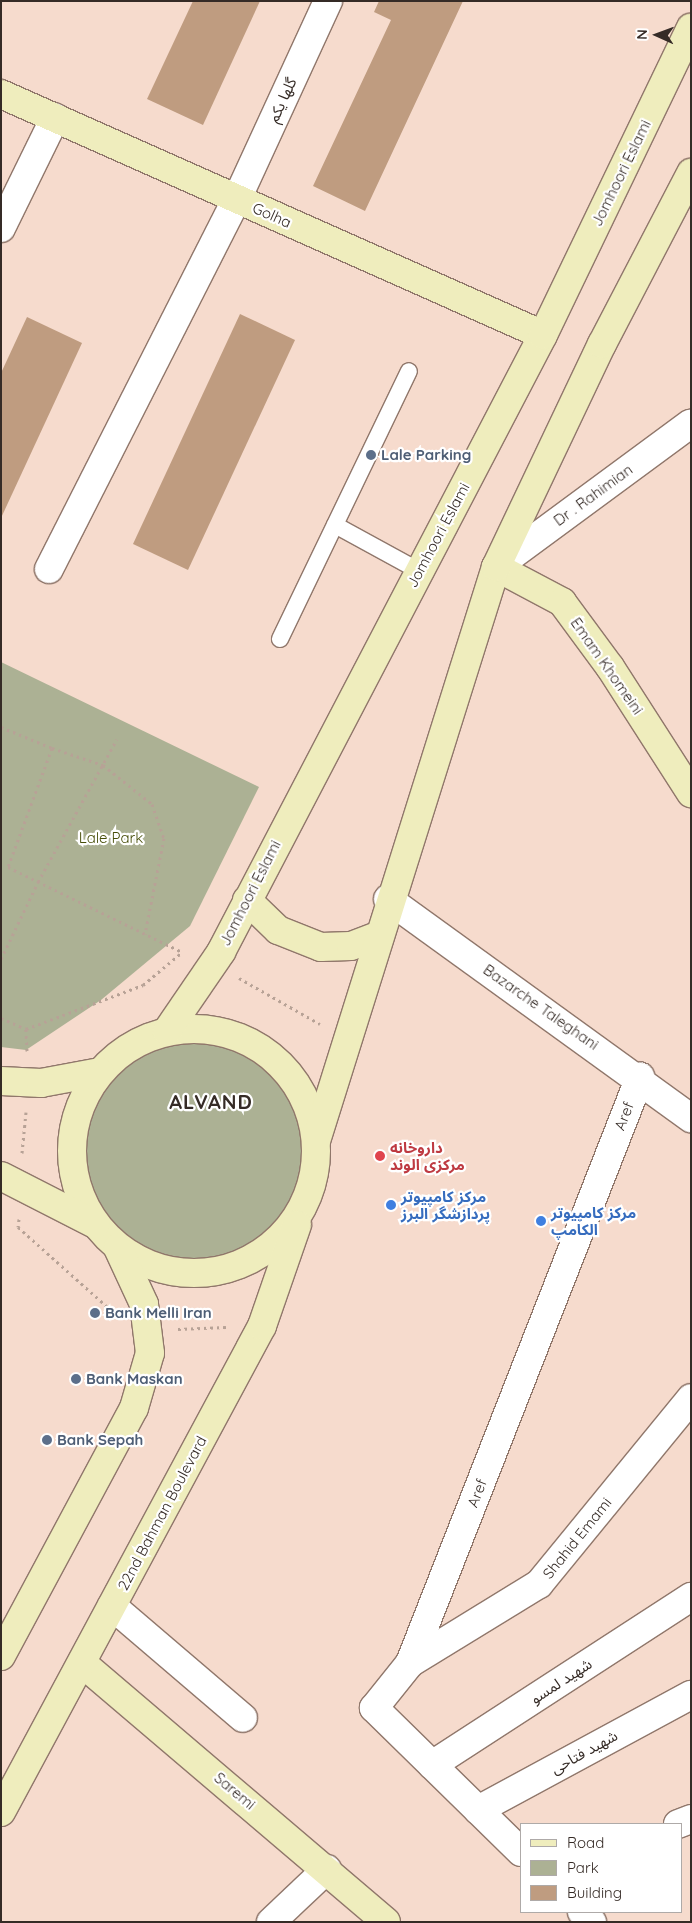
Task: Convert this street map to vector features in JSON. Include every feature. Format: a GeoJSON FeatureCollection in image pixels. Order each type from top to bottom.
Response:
{"type":"FeatureCollection","features":[{"type":"Feature","properties":{"kind":"main road","name":"Jomhoori Eslami"},"geometry":{"type":"LineString","coordinates":[[167,1031],[213,963],[420,571],[543,335],[691,28]]}},
{"type":"Feature","properties":{"kind":"main road","name":"Golha"},"geometry":{"type":"LineString","coordinates":[[1,94],[543,335]]}},
{"type":"Feature","properties":{"kind":"main road"},"geometry":{"type":"LineString","coordinates":[[316,1141],[388,899],[496,567],[602,344],[691,173]]}},
{"type":"Feature","properties":{"kind":"main road","name":"Emam Khomeini"},"geometry":{"type":"LineString","coordinates":[[496,567],[562,602],[610,667],[691,793]]}},
{"type":"Feature","properties":{"kind":"main road"},"geometry":{"type":"LineString","coordinates":[[247,900],[278,930],[320,947],[351,946],[377,936]]}},
{"type":"Feature","properties":{"kind":"main road"},"geometry":{"type":"LineString","coordinates":[[304,1205],[276,1243],[255,1258],[224,1270],[184,1274],[149,1266],[118,1248],[95,1224],[75,1182],[72,1139],[82,1102],[100,1072],[128,1047],[167,1031],[209,1029],[248,1040],[283,1067],[304,1097],[316,1141]]}},
{"type":"Feature","properties":{"kind":"main road"},"geometry":{"type":"LineString","coordinates":[[1,1081],[28,1082],[100,1072]]}},
{"type":"Feature","properties":{"kind":"main road","name":"22nd Bahman Boulevard"},"geometry":{"type":"LineString","coordinates":[[1,1812],[262,1326],[304,1205],[315,1167],[316,1141]]}},
{"type":"Feature","properties":{"kind":"main road"},"geometry":{"type":"LineString","coordinates":[[10,1180],[95,1224]]}},
{"type":"Feature","properties":{"kind":"main road"},"geometry":{"type":"LineString","coordinates":[[1,1656],[134,1408],[150,1353],[144,1304],[118,1248]]}},
{"type":"Feature","properties":{"kind":"main road","name":"Saremi"},"geometry":{"type":"LineString","coordinates":[[82,1663],[327,1869],[386,1922]]}},
{"type":"Feature","properties":{"kind":"street","name":"گلها یکم"},"geometry":{"type":"LineString","coordinates":[[49,569],[237,199],[328,1]]}},
{"type":"Feature","properties":{"kind":"street"},"geometry":{"type":"LineString","coordinates":[[1,228],[56,118]]}},
{"type":"Feature","properties":{"kind":"street","name":"Dr . Rahimian"},"geometry":{"type":"LineString","coordinates":[[496,567],[691,422]]}},
{"type":"Feature","properties":{"kind":"street","name":"Bazarche Taleghani"},"geometry":{"type":"LineString","coordinates":[[388,899],[640,1077],[691,1118]]}},
{"type":"Feature","properties":{"kind":"street","name":"Aref"},"geometry":{"type":"LineString","coordinates":[[520,1851],[374,1708],[410,1663],[640,1077]]}},
{"type":"Feature","properties":{"kind":"street","name":"Shahid Emami"},"geometry":{"type":"LineString","coordinates":[[410,1663],[540,1584],[691,1398]]}},
{"type":"Feature","properties":{"kind":"street","name":"شهید لمسو"},"geometry":{"type":"LineString","coordinates":[[432,1764],[691,1597]]}},
{"type":"Feature","properties":{"kind":"street"},"geometry":{"type":"LineString","coordinates":[[112,1606],[244,1718]]}},
{"type":"Feature","properties":{"kind":"street","name":"شهید فتاحی"},"geometry":{"type":"LineString","coordinates":[[478,1810],[691,1695]]}},
{"type":"Feature","properties":{"kind":"street"},"geometry":{"type":"LineString","coordinates":[[271,1922],[327,1869]]}},
{"type":"Feature","properties":{"kind":"street"},"geometry":{"type":"LineString","coordinates":[[583,1913],[592,1922]]}},
{"type":"Feature","properties":{"kind":"lane"},"geometry":{"type":"LineString","coordinates":[[280,639],[409,371]]}},
{"type":"Feature","properties":{"kind":"lane"},"geometry":{"type":"LineString","coordinates":[[335,525],[420,571]]}},
{"type":"Feature","properties":{"kind":"path"},"geometry":{"type":"LineString","coordinates":[[1,727],[52,748],[103,765],[152,804],[164,838],[145,934]]}},
{"type":"Feature","properties":{"kind":"path"},"geometry":{"type":"LineString","coordinates":[[1,959],[38,882],[117,739]]}},
{"type":"Feature","properties":{"kind":"path"},"geometry":{"type":"LineString","coordinates":[[52,748],[8,867],[182,952],[213,963],[346,1039]]}},
{"type":"Feature","properties":{"kind":"path"},"geometry":{"type":"LineString","coordinates":[[1,1018],[26,1029],[143,985],[182,952]]}},
{"type":"Feature","properties":{"kind":"path"},"geometry":{"type":"LineString","coordinates":[[26,1029],[28,1082],[10,1180],[18,1227],[121,1320],[148,1331],[262,1326]]}},
{"type":"Feature","properties":{"kind":"green space","name":"Lale Park"},"geometry":{"type":"Polygon","coordinates":[[[1,662],[259,787],[190,926],[101,1000],[26,1050],[1,1047],[1,662]]]}},
{"type":"Feature","properties":{"kind":"green space"},"geometry":{"type":"Polygon","coordinates":[[[194,1029],[229,1034],[241,1039],[262,1050],[280,1065],[295,1083],[306,1104],[311,1116],[316,1151],[311,1186],[306,1198],[295,1219],[280,1237],[262,1252],[241,1263],[229,1268],[194,1273],[159,1268],[147,1263],[126,1252],[108,1237],[93,1219],[82,1198],[77,1186],[72,1151],[77,1116],[82,1104],[93,1083],[108,1065],[126,1050],[147,1039],[159,1034],[194,1029]]]}},
{"type":"Feature","properties":{"kind":"building"},"geometry":{"type":"Polygon","coordinates":[[[193,1],[260,1],[203,125],[147,99],[193,1]]]}},
{"type":"Feature","properties":{"kind":"building"},"geometry":{"type":"Polygon","coordinates":[[[379,1],[463,1],[365,211],[313,186],[391,20],[374,12],[379,1]]]}},
{"type":"Feature","properties":{"kind":"building"},"geometry":{"type":"Polygon","coordinates":[[[240,314],[295,340],[188,570],[133,544],[240,314]]]}},
{"type":"Feature","properties":{"kind":"building"},"geometry":{"type":"Polygon","coordinates":[[[27,317],[82,343],[1,518],[1,373],[27,317]]]}},
{"type":"Feature","properties":{"kind":"place","name":"Lale Parking"},"geometry":{"type":"Point","coordinates":[371,455]}},
{"type":"Feature","properties":{"kind":"place","name":"داروخانه مرکزی الوند"},"geometry":{"type":"Point","coordinates":[380,1156]}},
{"type":"Feature","properties":{"kind":"place","name":"مرکز کامپیوتر پردازشگر البرز"},"geometry":{"type":"Point","coordinates":[391,1205]}},
{"type":"Feature","properties":{"kind":"place","name":"مرکز کامپیوتر الکامپ"},"geometry":{"type":"Point","coordinates":[541,1221]}},
{"type":"Feature","properties":{"kind":"place","name":"Bank Melli Iran"},"geometry":{"type":"Point","coordinates":[95,1313]}},
{"type":"Feature","properties":{"kind":"place","name":"Bank Maskan"},"geometry":{"type":"Point","coordinates":[76,1379]}},
{"type":"Feature","properties":{"kind":"place","name":"Bank Sepah"},"geometry":{"type":"Point","coordinates":[47,1440]}},
{"type":"Feature","properties":{"kind":"district","name":"ALVAND"},"geometry":{"type":"Point","coordinates":[211,1101]}}]}
